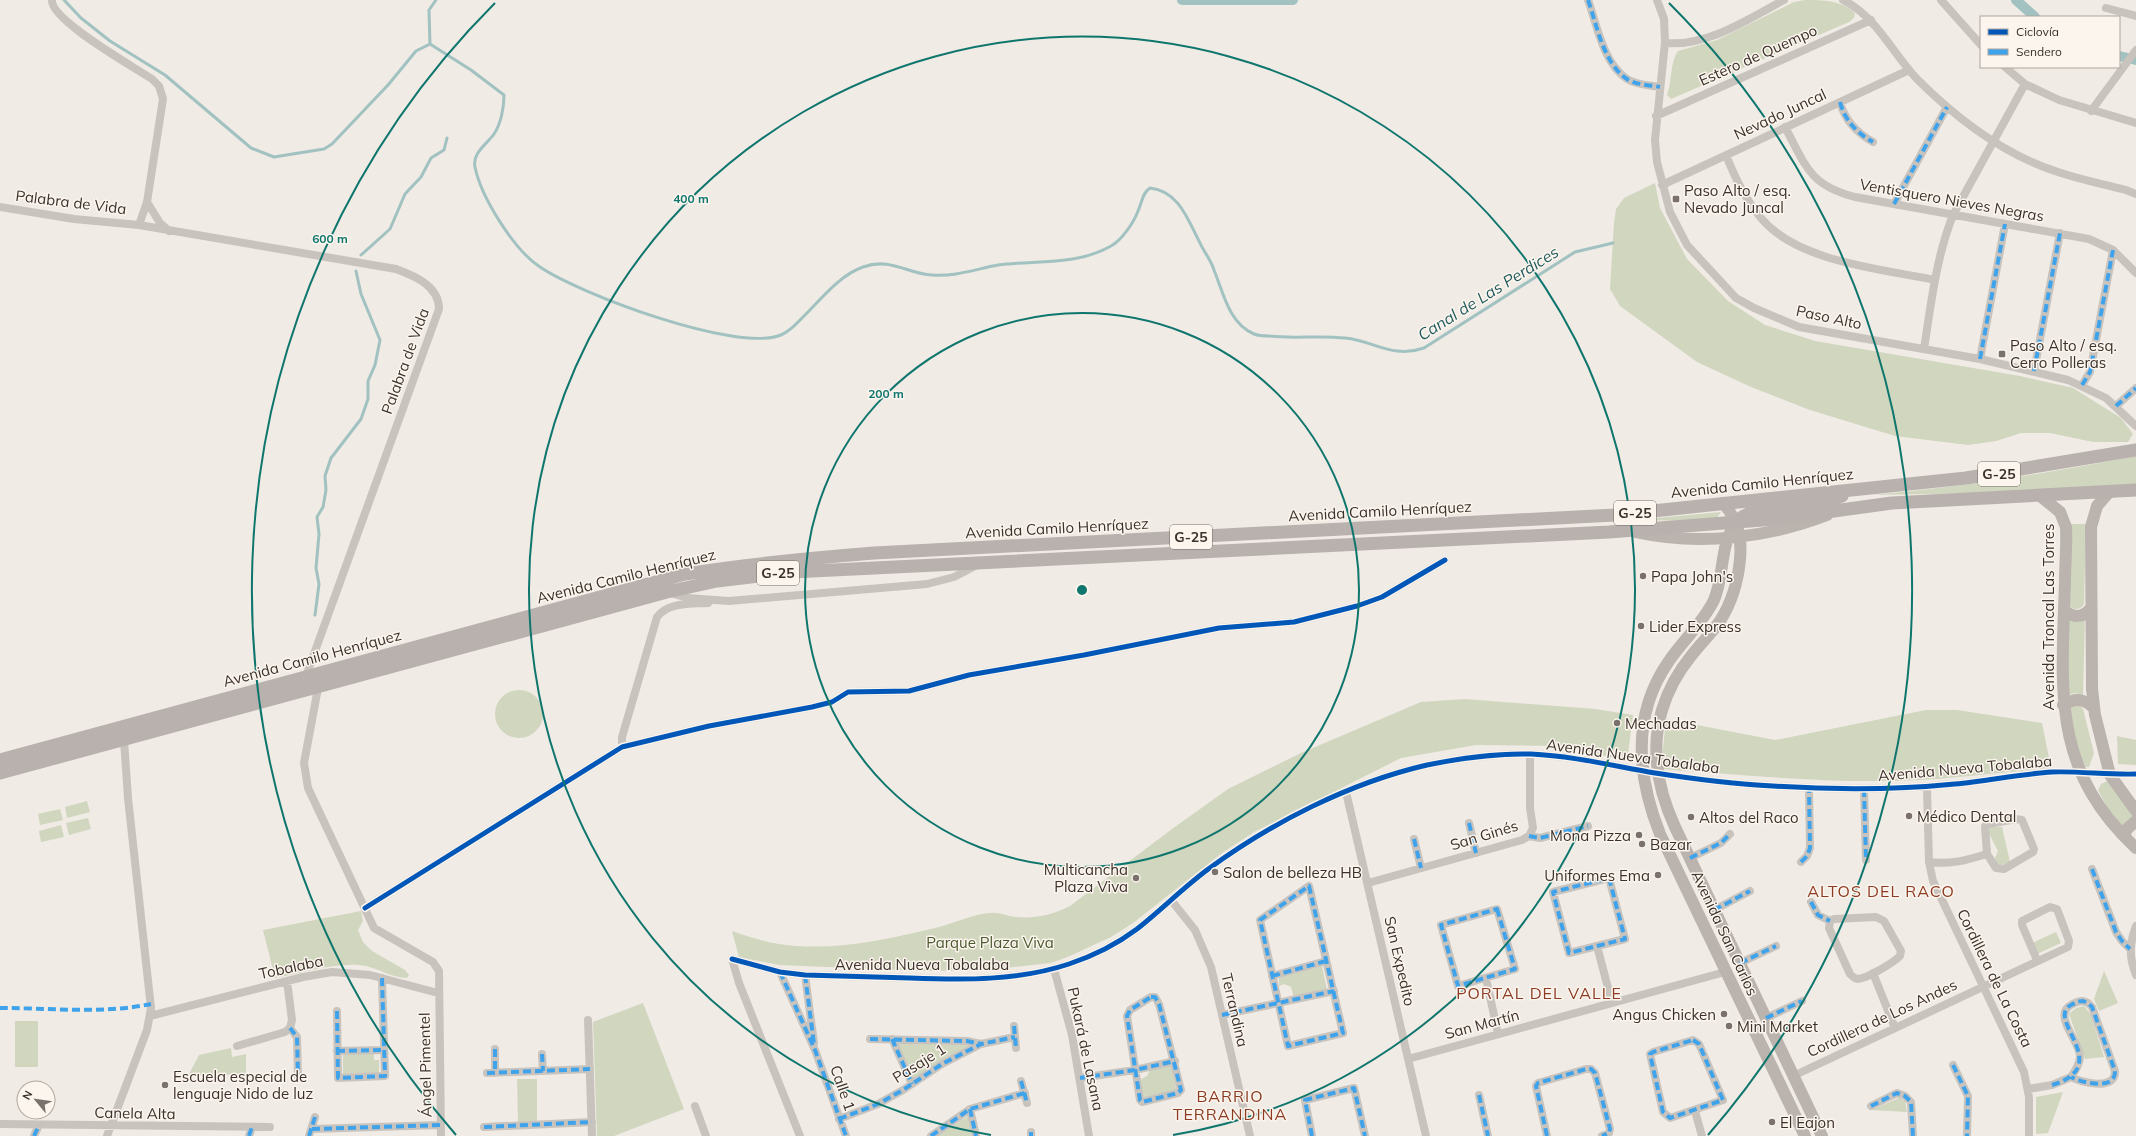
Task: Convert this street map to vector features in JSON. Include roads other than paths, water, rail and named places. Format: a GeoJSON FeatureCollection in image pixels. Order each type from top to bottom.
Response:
{"type":"FeatureCollection","features":[{"type":"Feature","properties":{"kind":"main road","name":"Avenida Camilo Henríquez"},"geometry":{"type":"LineString","coordinates":[[0,760],[685,574],[781,560],[874,553],[1615,515],[2001,474],[2135,449]]}},
{"type":"Feature","properties":{"kind":"main road"},"geometry":{"type":"LineString","coordinates":[[1737,522],[1752,512],[1810,506],[1860,489]]}},
{"type":"Feature","properties":{"kind":"main road","name":"Avenida Camilo Henríquez"},"geometry":{"type":"LineString","coordinates":[[0,772],[318,688],[667,592],[717,581],[786,572],[980,564],[1626,530],[1737,522],[1836,512],[1892,503],[2136,490]]}},
{"type":"Feature","properties":{"kind":"main road"},"geometry":{"type":"LineString","coordinates":[[2110,491],[2101,500],[2092,519],[2090,609],[2094,708],[2101,746],[2110,775],[2136,811]]}},
{"type":"Feature","properties":{"kind":"main road","name":"Avenida Troncal Las Torres"},"geometry":{"type":"LineString","coordinates":[[2039,495],[2057,508],[2065,521],[2063,705],[2071,745],[2081,773],[2100,808],[2136,848]]}},
{"type":"Feature","properties":{"kind":"main road","name":"Avenida San Carlos"},"geometry":{"type":"LineString","coordinates":[[1723,503],[1737,522],[1740,535],[1740,555],[1736,584],[1730,603],[1719,622],[1683,667],[1666,699],[1657,734],[1658,773],[1666,808],[1822,1136]]}},
{"type":"Feature","properties":{"kind":"main road","name":"Avenida Camilo Henríquez"},"geometry":{"type":"LineString","coordinates":[[1626,530],[1675,538],[1727,537],[1798,525],[1836,512]]}},
{"type":"Feature","properties":{"kind":"main road","name":"Avenida San Carlos"},"geometry":{"type":"LineString","coordinates":[[1737,522],[1727,537],[1721,578],[1715,598],[1705,616],[1668,662],[1654,687],[1643,728],[1642,770],[1645,791],[1660,834],[1805,1136]]}},
{"type":"Feature","properties":{"kind":"main road"},"geometry":{"type":"LineString","coordinates":[[1721,578],[1731,579],[1736,584]]}},
{"type":"Feature","properties":{"kind":"main road"},"geometry":{"type":"LineString","coordinates":[[2064,610],[2070,615],[2078,616],[2087,613],[2090,609]]}},
{"type":"Feature","properties":{"kind":"main road"},"geometry":{"type":"LineString","coordinates":[[2063,705],[2077,699],[2087,701],[2094,708]]}},
{"type":"Feature","properties":{"kind":"main road"},"geometry":{"type":"LineString","coordinates":[[2125,837],[2130,824],[2136,821]]}},
{"type":"Feature","properties":{"kind":"street"},"geometry":{"type":"LineString","coordinates":[[1588,0],[1606,51],[1617,70],[1628,79],[1640,84],[1660,87]]}},
{"type":"Feature","properties":{"kind":"street","name":"Paso Alto"},"geometry":{"type":"LineString","coordinates":[[1656,0],[1664,19],[1665,43],[1656,116],[1655,140],[1657,162],[1670,212],[1687,245],[1714,277],[1744,303],[1799,328],[1980,359],[2034,371],[2082,385],[2106,398],[2136,426]]}},
{"type":"Feature","properties":{"kind":"street"},"geometry":{"type":"LineString","coordinates":[[1665,43],[1680,44],[1701,40],[1784,0]]}},
{"type":"Feature","properties":{"kind":"street"},"geometry":{"type":"LineString","coordinates":[[1843,0],[1854,5],[1871,20],[1909,70],[1947,108],[1994,142],[2057,172],[2136,194]]}},
{"type":"Feature","properties":{"kind":"street"},"geometry":{"type":"LineString","coordinates":[[1941,0],[1980,44]]}},
{"type":"Feature","properties":{"kind":"street","name":"Palabra de Vida"},"geometry":{"type":"LineString","coordinates":[[51,1],[58,13],[77,30],[95,44],[152,78],[159,86],[163,99],[147,202],[139,225]]}},
{"type":"Feature","properties":{"kind":"street"},"geometry":{"type":"LineString","coordinates":[[2106,8],[2136,16]]}},
{"type":"Feature","properties":{"kind":"street","name":"Estero de Quempo"},"geometry":{"type":"LineString","coordinates":[[1656,116],[1871,20]]}},
{"type":"Feature","properties":{"kind":"street"},"geometry":{"type":"LineString","coordinates":[[2091,111],[2136,50]]}},
{"type":"Feature","properties":{"kind":"street"},"geometry":{"type":"LineString","coordinates":[[2006,68],[2025,84],[2059,100],[2091,111],[2136,123]]}},
{"type":"Feature","properties":{"kind":"street","name":"Nevado Juncal"},"geometry":{"type":"LineString","coordinates":[[1662,185],[1909,70]]}},
{"type":"Feature","properties":{"kind":"street"},"geometry":{"type":"LineString","coordinates":[[1924,349],[1940,252],[1953,215],[2025,84]]}},
{"type":"Feature","properties":{"kind":"street"},"geometry":{"type":"LineString","coordinates":[[1840,102],[1849,122],[1864,137],[1873,142]]}},
{"type":"Feature","properties":{"kind":"street"},"geometry":{"type":"LineString","coordinates":[[1894,204],[1947,108]]}},
{"type":"Feature","properties":{"kind":"street","name":"Ventisquero Nieves Negras"},"geometry":{"type":"LineString","coordinates":[[1785,127],[1809,173],[1821,184],[1836,192],[2097,241],[2113,250],[2136,273]]}},
{"type":"Feature","properties":{"kind":"street"},"geometry":{"type":"LineString","coordinates":[[1726,155],[1736,181],[1762,220],[1781,236],[1800,248],[1824,257],[1935,280]]}},
{"type":"Feature","properties":{"kind":"street","name":"Palabra de Vida"},"geometry":{"type":"LineString","coordinates":[[147,202],[160,223],[169,231]]}},
{"type":"Feature","properties":{"kind":"street","name":"Palabra de Vida"},"geometry":{"type":"LineString","coordinates":[[0,208],[74,219],[139,225],[396,270],[422,281],[436,294],[439,302],[439,309],[306,676]]}},
{"type":"Feature","properties":{"kind":"street"},"geometry":{"type":"LineString","coordinates":[[1980,359],[2005,224]]}},
{"type":"Feature","properties":{"kind":"street"},"geometry":{"type":"LineString","coordinates":[[2034,371],[2060,233]]}},
{"type":"Feature","properties":{"kind":"street"},"geometry":{"type":"LineString","coordinates":[[2082,385],[2090,372],[2113,250]]}},
{"type":"Feature","properties":{"kind":"street"},"geometry":{"type":"LineString","coordinates":[[2116,406],[2136,388]]}},
{"type":"Feature","properties":{"kind":"street","name":"Paso Alto"},"geometry":{"type":"LineString","coordinates":[[2116,406],[2136,416]]}},
{"type":"Feature","properties":{"kind":"street"},"geometry":{"type":"LineString","coordinates":[[365,908],[622,746],[709,726],[812,707],[832,702],[848,692],[909,691],[969,675],[1084,656],[1219,628],[1294,622],[1357,606],[1382,597],[1445,560]]}},
{"type":"Feature","properties":{"kind":"street"},"geometry":{"type":"LineString","coordinates":[[622,746],[622,737],[654,625],[662,611],[675,606],[729,600],[927,584],[954,576],[980,564]]}},
{"type":"Feature","properties":{"kind":"street"},"geometry":{"type":"LineString","coordinates":[[667,592],[688,598],[729,600]]}},
{"type":"Feature","properties":{"kind":"street","name":"Ángel Pimentel"},"geometry":{"type":"LineString","coordinates":[[318,688],[304,763],[308,788],[365,908],[367,917],[374,928],[433,962],[439,972],[438,993],[441,1136]]}},
{"type":"Feature","properties":{"kind":"street"},"geometry":{"type":"LineString","coordinates":[[107,1136],[150,1016],[151,1000],[129,806],[124,740]]}},
{"type":"Feature","properties":{"kind":"street","name":"Avenida Nueva Tobalaba"},"geometry":{"type":"LineString","coordinates":[[800,1136],[739,983],[732,959],[780,972],[805,975],[972,979],[1015,976],[1054,969],[1088,956],[1137,929],[1204,872],[1241,847],[1288,820],[1346,792],[1385,777],[1432,764],[1488,756],[1530,754],[1577,758],[1658,773],[1731,782],[1809,788],[1864,789],[1927,787],[2047,772],[2110,775],[2136,774]]}},
{"type":"Feature","properties":{"kind":"street","name":"San Ginés"},"geometry":{"type":"LineString","coordinates":[[1368,883],[1522,840],[1529,836],[1533,828],[1530,808],[1530,754]]}},
{"type":"Feature","properties":{"kind":"street","name":"Cordillera de La Costa"},"geometry":{"type":"LineString","coordinates":[[1927,787],[1929,862],[1935,887],[2019,1062],[2028,1089],[2029,1136]]}},
{"type":"Feature","properties":{"kind":"street"},"geometry":{"type":"LineString","coordinates":[[1801,862],[1807,856],[1810,848],[1809,788]]}},
{"type":"Feature","properties":{"kind":"street"},"geometry":{"type":"LineString","coordinates":[[1864,789],[1866,860]]}},
{"type":"Feature","properties":{"kind":"street","name":"San Expedito"},"geometry":{"type":"LineString","coordinates":[[1346,792],[1426,1136]]}},
{"type":"Feature","properties":{"kind":"street"},"geometry":{"type":"LineString","coordinates":[[2022,820],[2034,849],[2030,855],[2004,869],[2000,869],[1996,868],[1987,854],[1985,826],[1988,824],[2022,820]]}},
{"type":"Feature","properties":{"kind":"street"},"geometry":{"type":"LineString","coordinates":[[1469,823],[1476,853]]}},
{"type":"Feature","properties":{"kind":"street"},"geometry":{"type":"LineString","coordinates":[[1529,836],[1540,838],[1588,826]]}},
{"type":"Feature","properties":{"kind":"street"},"geometry":{"type":"LineString","coordinates":[[1690,858],[1721,843],[1730,834]]}},
{"type":"Feature","properties":{"kind":"street"},"geometry":{"type":"LineString","coordinates":[[1414,839],[1421,868]]}},
{"type":"Feature","properties":{"kind":"street"},"geometry":{"type":"LineString","coordinates":[[1929,862],[1944,864],[1959,862],[1987,854]]}},
{"type":"Feature","properties":{"kind":"street"},"geometry":{"type":"LineString","coordinates":[[2092,869],[2116,932],[2122,942],[2130,949]]}},
{"type":"Feature","properties":{"kind":"street"},"geometry":{"type":"LineString","coordinates":[[1609,878],[1626,939],[1597,946],[1569,953],[1553,892],[1609,878]]}},
{"type":"Feature","properties":{"kind":"street"},"geometry":{"type":"LineString","coordinates":[[1308,886],[1326,960],[1343,1033],[1288,1046],[1260,920],[1308,886]]}},
{"type":"Feature","properties":{"kind":"street"},"geometry":{"type":"LineString","coordinates":[[1714,910],[1750,891]]}},
{"type":"Feature","properties":{"kind":"street","name":"Terrandina"},"geometry":{"type":"LineString","coordinates":[[1171,900],[1189,921],[1201,942],[1211,966],[1250,1136]]}},
{"type":"Feature","properties":{"kind":"street"},"geometry":{"type":"LineString","coordinates":[[1811,902],[1818,915],[1830,921],[1834,919],[1881,918],[1900,951],[1900,956],[1873,973],[1858,979],[1850,974],[1829,928],[1830,921]]}},
{"type":"Feature","properties":{"kind":"street","name":"Cordillera de Los Andes"},"geometry":{"type":"LineString","coordinates":[[1794,1076],[1983,986],[2037,960],[2070,944],[2057,909],[2054,907],[2043,910],[2022,921],[2022,925],[2037,960]]}},
{"type":"Feature","properties":{"kind":"street"},"geometry":{"type":"LineString","coordinates":[[1497,909],[1515,969],[1486,978],[1458,986],[1441,924],[1497,909]]}},
{"type":"Feature","properties":{"kind":"street"},"geometry":{"type":"LineString","coordinates":[[2136,926],[2130,949],[2131,960],[2136,975]]}},
{"type":"Feature","properties":{"kind":"street"},"geometry":{"type":"LineString","coordinates":[[1597,946],[1612,1003]]}},
{"type":"Feature","properties":{"kind":"street"},"geometry":{"type":"LineString","coordinates":[[1740,963],[1776,946]]}},
{"type":"Feature","properties":{"kind":"street"},"geometry":{"type":"LineString","coordinates":[[1272,976],[1326,960]]}},
{"type":"Feature","properties":{"kind":"street","name":"Pukará de Lasana"},"geometry":{"type":"LineString","coordinates":[[1054,969],[1072,1035],[1089,1136]]}},
{"type":"Feature","properties":{"kind":"street","name":"Tobalaba"},"geometry":{"type":"LineString","coordinates":[[150,1016],[287,980],[332,972],[358,973],[438,993]]}},
{"type":"Feature","properties":{"kind":"street","name":"Calle 1"},"geometry":{"type":"LineString","coordinates":[[780,972],[815,1050],[846,1136]]}},
{"type":"Feature","properties":{"kind":"street","name":"San Martín"},"geometry":{"type":"LineString","coordinates":[[1408,1059],[1725,972]]}},
{"type":"Feature","properties":{"kind":"street"},"geometry":{"type":"LineString","coordinates":[[1873,973],[1895,1028]]}},
{"type":"Feature","properties":{"kind":"street","name":"Calle 1"},"geometry":{"type":"LineString","coordinates":[[805,975],[815,1050]]}},
{"type":"Feature","properties":{"kind":"street"},"geometry":{"type":"LineString","coordinates":[[337,1011],[338,1078],[385,1076],[382,978]]}},
{"type":"Feature","properties":{"kind":"street"},"geometry":{"type":"LineString","coordinates":[[1486,978],[1498,1034]]}},
{"type":"Feature","properties":{"kind":"street"},"geometry":{"type":"LineString","coordinates":[[237,1046],[285,1032],[290,1028],[292,1023],[287,980]]}},
{"type":"Feature","properties":{"kind":"street"},"geometry":{"type":"LineString","coordinates":[[1222,1015],[1334,991]]}},
{"type":"Feature","properties":{"kind":"street"},"geometry":{"type":"LineString","coordinates":[[1151,997],[1155,998],[1159,1004],[1175,1061],[1181,1090],[1178,1093],[1142,1102],[1134,1070],[1127,1016],[1130,1010],[1151,997]]}},
{"type":"Feature","properties":{"kind":"street"},"geometry":{"type":"LineString","coordinates":[[2028,1089],[2052,1085],[2071,1077],[2080,1056],[2079,1049],[2064,1020],[2065,1010],[2069,1006],[2080,1001],[2091,1005],[2115,1073],[2112,1080],[2107,1083],[2082,1082],[2071,1077]]}},
{"type":"Feature","properties":{"kind":"street"},"geometry":{"type":"LineString","coordinates":[[1766,1018],[1802,1002]]}},
{"type":"Feature","properties":{"kind":"street"},"geometry":{"type":"LineString","coordinates":[[588,1020],[592,1136]]}},
{"type":"Feature","properties":{"kind":"street"},"geometry":{"type":"LineString","coordinates":[[1014,1026],[1016,1048]]}},
{"type":"Feature","properties":{"kind":"street"},"geometry":{"type":"LineString","coordinates":[[290,1028],[297,1038],[298,1076]]}},
{"type":"Feature","properties":{"kind":"street","name":"Pasaje 1"},"geometry":{"type":"LineString","coordinates":[[839,1119],[878,1104],[942,1064],[981,1044],[1015,1037]]}},
{"type":"Feature","properties":{"kind":"street"},"geometry":{"type":"LineString","coordinates":[[870,1039],[967,1041],[981,1044]]}},
{"type":"Feature","properties":{"kind":"street"},"geometry":{"type":"LineString","coordinates":[[892,1039],[912,1084]]}},
{"type":"Feature","properties":{"kind":"street"},"geometry":{"type":"LineString","coordinates":[[1693,1040],[1700,1044],[1723,1100],[1695,1111],[1670,1118],[1666,1116],[1650,1054],[1693,1040]]}},
{"type":"Feature","properties":{"kind":"street"},"geometry":{"type":"LineString","coordinates":[[495,1049],[491,1073],[590,1070]]}},
{"type":"Feature","properties":{"kind":"street"},"geometry":{"type":"LineString","coordinates":[[337,1050],[384,1050]]}},
{"type":"Feature","properties":{"kind":"street"},"geometry":{"type":"LineString","coordinates":[[542,1054],[543,1071]]}},
{"type":"Feature","properties":{"kind":"street"},"geometry":{"type":"LineString","coordinates":[[1080,1078],[1134,1070],[1175,1061]]}},
{"type":"Feature","properties":{"kind":"street"},"geometry":{"type":"LineString","coordinates":[[1953,1065],[1968,1096],[1968,1136]]}},
{"type":"Feature","properties":{"kind":"street"},"geometry":{"type":"LineString","coordinates":[[1547,1136],[1536,1086],[1538,1083],[1586,1069],[1591,1069],[1595,1073],[1610,1129],[1610,1133],[1602,1136]]}},
{"type":"Feature","properties":{"kind":"street"},"geometry":{"type":"LineString","coordinates":[[1021,1081],[1027,1103]]}},
{"type":"Feature","properties":{"kind":"street"},"geometry":{"type":"LineString","coordinates":[[1312,1136],[1304,1100],[1354,1088],[1365,1136]]}},
{"type":"Feature","properties":{"kind":"street"},"geometry":{"type":"LineString","coordinates":[[931,1136],[970,1109],[1024,1093]]}},
{"type":"Feature","properties":{"kind":"street"},"geometry":{"type":"LineString","coordinates":[[1871,1106],[1897,1093],[1905,1096],[1911,1102],[1913,1136]]}},
{"type":"Feature","properties":{"kind":"street"},"geometry":{"type":"LineString","coordinates":[[1479,1095],[1488,1136]]}},
{"type":"Feature","properties":{"kind":"street"},"geometry":{"type":"LineString","coordinates":[[695,1106],[706,1136]]}},
{"type":"Feature","properties":{"kind":"street"},"geometry":{"type":"LineString","coordinates":[[970,1109],[976,1136]]}},
{"type":"Feature","properties":{"kind":"street"},"geometry":{"type":"LineString","coordinates":[[1695,1111],[1702,1136]]}},
{"type":"Feature","properties":{"kind":"street"},"geometry":{"type":"LineString","coordinates":[[316,1117],[310,1132],[441,1125]]}},
{"type":"Feature","properties":{"kind":"street"},"geometry":{"type":"LineString","coordinates":[[484,1126],[592,1122]]}},
{"type":"Feature","properties":{"kind":"street","name":"Canela Alta"},"geometry":{"type":"LineString","coordinates":[[0,1124],[111,1127],[270,1127]]}},
{"type":"Feature","properties":{"kind":"street"},"geometry":{"type":"LineString","coordinates":[[34,1136],[39,1125]]}},
{"type":"Feature","properties":{"kind":"street"},"geometry":{"type":"LineString","coordinates":[[178,1136],[181,1127]]}},
{"type":"Feature","properties":{"kind":"street"},"geometry":{"type":"LineString","coordinates":[[249,1136],[252,1127]]}},
{"type":"Feature","properties":{"kind":"waterway","name":"Canal de Las Perdices"},"geometry":{"type":"LineString","coordinates":[[64,0],[81,18],[110,41],[165,75],[251,148],[274,157],[324,149],[332,144],[388,85],[416,51],[430,44],[471,70],[504,95],[503,110],[499,125],[494,134],[478,153],[475,167],[478,179],[491,207],[510,236],[530,259],[540,267],[588,292],[659,318],[696,329],[730,336],[759,338],[781,335],[785,333],[794,326],[839,281],[847,275],[873,264],[891,265],[923,274],[949,275],[998,265],[1056,261],[1084,257],[1111,246],[1123,235],[1134,220],[1142,198],[1150,188],[1160,190],[1168,195],[1181,208],[1187,216],[1211,263],[1228,306],[1238,323],[1254,334],[1262,336],[1345,338],[1402,352],[1413,351],[1424,348],[1575,252],[1613,243]]}},
{"type":"Feature","properties":{"kind":"waterway"},"geometry":{"type":"LineString","coordinates":[[430,44],[429,10],[436,0]]}},
{"type":"Feature","properties":{"kind":"waterway"},"geometry":{"type":"LineString","coordinates":[[1182,0],[1293,0]]}},
{"type":"Feature","properties":{"kind":"waterway"},"geometry":{"type":"LineString","coordinates":[[2016,0],[2034,16]]}},
{"type":"Feature","properties":{"kind":"waterway"},"geometry":{"type":"LineString","coordinates":[[2120,56],[2136,60]]}},
{"type":"Feature","properties":{"kind":"waterway"},"geometry":{"type":"LineString","coordinates":[[361,255],[390,229],[405,194],[421,177],[431,158],[444,150],[447,138]]}},
{"type":"Feature","properties":{"kind":"waterway"},"geometry":{"type":"LineString","coordinates":[[315,615],[319,584],[316,568],[319,534],[317,517],[323,507],[326,490],[325,476],[331,458],[361,419],[368,399],[368,381],[375,365],[380,340],[361,294],[356,271]]}},
{"type":"Feature","properties":{"kind":"place","name":"Paso Alto / esq. Nevado Juncal"},"geometry":{"type":"Point","coordinates":[1676,199]}},
{"type":"Feature","properties":{"kind":"place","name":"Paso Alto / esq. Cerro Polleras"},"geometry":{"type":"Point","coordinates":[2002,354]}},
{"type":"Feature","properties":{"kind":"place","name":"Papa John's"},"geometry":{"type":"Point","coordinates":[1643,576]}},
{"type":"Feature","properties":{"kind":"place","name":"Lider Express"},"geometry":{"type":"Point","coordinates":[1641,626]}},
{"type":"Feature","properties":{"kind":"place","name":"Mechadas"},"geometry":{"type":"Point","coordinates":[1617,723]}},
{"type":"Feature","properties":{"kind":"place","name":"Médico Dental"},"geometry":{"type":"Point","coordinates":[1909,816]}},
{"type":"Feature","properties":{"kind":"place","name":"Altos del Raco"},"geometry":{"type":"Point","coordinates":[1691,817]}},
{"type":"Feature","properties":{"kind":"place","name":"Mona Pizza"},"geometry":{"type":"Point","coordinates":[1639,835]}},
{"type":"Feature","properties":{"kind":"place","name":"Bazar"},"geometry":{"type":"Point","coordinates":[1642,844]}},
{"type":"Feature","properties":{"kind":"place","name":"Salon de belleza HB"},"geometry":{"type":"Point","coordinates":[1215,872]}},
{"type":"Feature","properties":{"kind":"place","name":"Uniformes Ema"},"geometry":{"type":"Point","coordinates":[1658,875]}},
{"type":"Feature","properties":{"kind":"place","name":"Multicancha Plaza Viva"},"geometry":{"type":"Point","coordinates":[1136,878]}},
{"type":"Feature","properties":{"kind":"place","name":"Angus Chicken"},"geometry":{"type":"Point","coordinates":[1724,1014]}},
{"type":"Feature","properties":{"kind":"place","name":"Mini Market"},"geometry":{"type":"Point","coordinates":[1729,1026]}},
{"type":"Feature","properties":{"kind":"place","name":"Escuela especial de lenguaje Nido de luz"},"geometry":{"type":"Point","coordinates":[165,1085]}},
{"type":"Feature","properties":{"kind":"place","name":"El Eajon"},"geometry":{"type":"Point","coordinates":[1772,1122]}},
{"type":"Feature","properties":{"kind":"district","name":"ALTOS DEL RACO"},"geometry":{"type":"Point","coordinates":[1881,891]}},
{"type":"Feature","properties":{"kind":"district","name":"PORTAL DEL VALLE"},"geometry":{"type":"Point","coordinates":[1539,993]}},
{"type":"Feature","properties":{"kind":"district","name":"BARRIO TERRANDINA"},"geometry":{"type":"Point","coordinates":[1230,1105]}},
{"type":"Feature","properties":{"kind":"park label","name":"Parque Plaza Viva"},"geometry":{"type":"Point","coordinates":[990,942]}}]}
